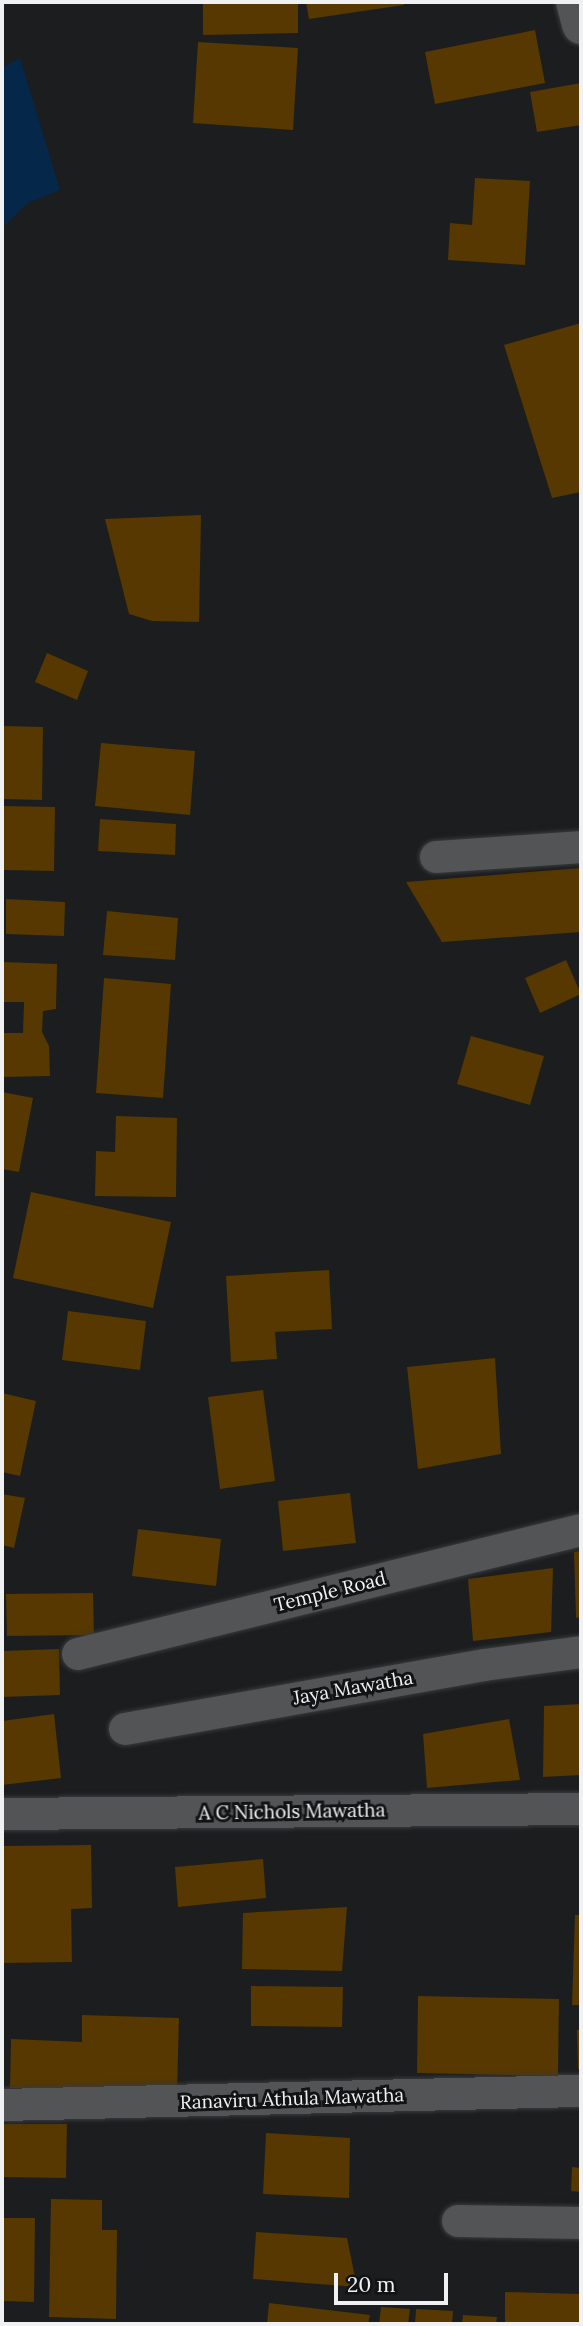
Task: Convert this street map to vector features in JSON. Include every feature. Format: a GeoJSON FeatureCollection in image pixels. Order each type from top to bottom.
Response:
{"type":"FeatureCollection","features":[{"type":"Feature","properties":{"kind":"street"},"geometry":{"type":"LineString","coordinates":[[575,2],[581,24]]}},
{"type":"Feature","properties":{"kind":"street"},"geometry":{"type":"LineString","coordinates":[[436,857],[581,846]]}},
{"type":"Feature","properties":{"kind":"street","name":"Temple Road"},"geometry":{"type":"LineString","coordinates":[[78,1654],[581,1530]]}},
{"type":"Feature","properties":{"kind":"street","name":"Jaya Mawatha"},"geometry":{"type":"LineString","coordinates":[[125,1729],[484,1665],[581,1652]]}},
{"type":"Feature","properties":{"kind":"street","name":"A C Nichols Mawatha"},"geometry":{"type":"LineString","coordinates":[[2,1814],[581,1809]]}},
{"type":"Feature","properties":{"kind":"street","name":"Ranaviru Athula Mawatha"},"geometry":{"type":"LineString","coordinates":[[2,2105],[581,2091]]}},
{"type":"Feature","properties":{"kind":"street"},"geometry":{"type":"LineString","coordinates":[[458,2221],[581,2223]]}},
{"type":"Feature","properties":{"kind":"shaded area"},"geometry":{"type":"Polygon","coordinates":[[[20,58],[60,190],[28,203],[2,228],[2,68],[20,58]]]}},
{"type":"Feature","properties":{"kind":"building"},"geometry":{"type":"Polygon","coordinates":[[[203,2],[298,2],[298,33],[203,35],[203,2]]]}},
{"type":"Feature","properties":{"kind":"building"},"geometry":{"type":"Polygon","coordinates":[[[306,2],[403,2],[404,5],[309,19],[306,2]]]}},
{"type":"Feature","properties":{"kind":"building"},"geometry":{"type":"Polygon","coordinates":[[[535,30],[545,83],[435,104],[425,52],[535,30]]]}},
{"type":"Feature","properties":{"kind":"building"},"geometry":{"type":"Polygon","coordinates":[[[198,42],[298,48],[293,130],[193,123],[198,42]]]}},
{"type":"Feature","properties":{"kind":"building"},"geometry":{"type":"Polygon","coordinates":[[[581,83],[581,125],[537,132],[530,92],[581,83]]]}},
{"type":"Feature","properties":{"kind":"building"},"geometry":{"type":"Polygon","coordinates":[[[475,178],[530,181],[525,265],[448,260],[450,223],[472,225],[475,178]]]}},
{"type":"Feature","properties":{"kind":"building"},"geometry":{"type":"Polygon","coordinates":[[[581,323],[581,492],[552,498],[504,345],[581,323]]]}},
{"type":"Feature","properties":{"kind":"building"},"geometry":{"type":"Polygon","coordinates":[[[201,515],[199,622],[152,621],[129,614],[105,519],[201,515]]]}},
{"type":"Feature","properties":{"kind":"building"},"geometry":{"type":"Polygon","coordinates":[[[47,653],[88,671],[77,700],[35,682],[47,653]]]}},
{"type":"Feature","properties":{"kind":"building"},"geometry":{"type":"Polygon","coordinates":[[[2,726],[43,727],[42,800],[2,799],[2,726]]]}},
{"type":"Feature","properties":{"kind":"building"},"geometry":{"type":"Polygon","coordinates":[[[101,743],[195,751],[190,815],[95,806],[101,743]]]}},
{"type":"Feature","properties":{"kind":"building"},"geometry":{"type":"Polygon","coordinates":[[[2,806],[55,807],[54,871],[2,870],[2,806]]]}},
{"type":"Feature","properties":{"kind":"building"},"geometry":{"type":"Polygon","coordinates":[[[100,819],[176,824],[175,855],[98,851],[100,819]]]}},
{"type":"Feature","properties":{"kind":"building"},"geometry":{"type":"Polygon","coordinates":[[[581,868],[581,932],[442,942],[406,882],[581,868]]]}},
{"type":"Feature","properties":{"kind":"building"},"geometry":{"type":"Polygon","coordinates":[[[6,899],[65,902],[64,936],[6,934],[6,899]]]}},
{"type":"Feature","properties":{"kind":"building"},"geometry":{"type":"Polygon","coordinates":[[[107,911],[178,918],[175,960],[103,955],[107,911]]]}},
{"type":"Feature","properties":{"kind":"building"},"geometry":{"type":"Polygon","coordinates":[[[566,960],[581,994],[540,1013],[525,978],[566,960]]]}},
{"type":"Feature","properties":{"kind":"building"},"geometry":{"type":"Polygon","coordinates":[[[2,962],[57,964],[56,1009],[43,1011],[42,1032],[49,1046],[50,1076],[2,1077],[2,1033],[23,1033],[24,1002],[2,1002],[2,962]]]}},
{"type":"Feature","properties":{"kind":"building"},"geometry":{"type":"Polygon","coordinates":[[[104,978],[171,984],[163,1098],[96,1093],[104,978]]]}},
{"type":"Feature","properties":{"kind":"building"},"geometry":{"type":"Polygon","coordinates":[[[471,1036],[544,1056],[530,1105],[457,1084],[471,1036]]]}},
{"type":"Feature","properties":{"kind":"building"},"geometry":{"type":"Polygon","coordinates":[[[2,1092],[33,1098],[19,1172],[2,1169],[2,1092]]]}},
{"type":"Feature","properties":{"kind":"building"},"geometry":{"type":"Polygon","coordinates":[[[116,1116],[177,1118],[176,1197],[95,1196],[96,1151],[115,1152],[116,1116]]]}},
{"type":"Feature","properties":{"kind":"building"},"geometry":{"type":"Polygon","coordinates":[[[31,1192],[171,1222],[153,1308],[13,1278],[31,1192]]]}},
{"type":"Feature","properties":{"kind":"building"},"geometry":{"type":"Polygon","coordinates":[[[329,1270],[332,1329],[275,1332],[277,1359],[231,1362],[226,1276],[329,1270]]]}},
{"type":"Feature","properties":{"kind":"building"},"geometry":{"type":"Polygon","coordinates":[[[68,1311],[146,1321],[140,1370],[62,1360],[68,1311]]]}},
{"type":"Feature","properties":{"kind":"building"},"geometry":{"type":"Polygon","coordinates":[[[495,1358],[501,1454],[418,1469],[407,1367],[495,1358]]]}},
{"type":"Feature","properties":{"kind":"building"},"geometry":{"type":"Polygon","coordinates":[[[263,1390],[275,1481],[220,1489],[208,1397],[263,1390]]]}},
{"type":"Feature","properties":{"kind":"building"},"geometry":{"type":"Polygon","coordinates":[[[2,1393],[36,1401],[20,1476],[2,1472],[2,1393]]]}},
{"type":"Feature","properties":{"kind":"building"},"geometry":{"type":"Polygon","coordinates":[[[350,1493],[356,1543],[283,1551],[278,1501],[350,1493]]]}},
{"type":"Feature","properties":{"kind":"building"},"geometry":{"type":"Polygon","coordinates":[[[2,1494],[25,1498],[14,1548],[2,1545],[2,1494]]]}},
{"type":"Feature","properties":{"kind":"building"},"geometry":{"type":"Polygon","coordinates":[[[138,1529],[221,1539],[216,1586],[132,1576],[138,1529]]]}},
{"type":"Feature","properties":{"kind":"building"},"geometry":{"type":"Polygon","coordinates":[[[581,1551],[581,1617],[576,1618],[574,1552],[581,1551]]]}},
{"type":"Feature","properties":{"kind":"building"},"geometry":{"type":"Polygon","coordinates":[[[553,1568],[551,1632],[473,1641],[468,1579],[553,1568]]]}},
{"type":"Feature","properties":{"kind":"building"},"geometry":{"type":"Polygon","coordinates":[[[93,1593],[94,1635],[7,1636],[6,1594],[93,1593]]]}},
{"type":"Feature","properties":{"kind":"building"},"geometry":{"type":"Polygon","coordinates":[[[59,1649],[60,1695],[2,1697],[2,1651],[59,1649]]]}},
{"type":"Feature","properties":{"kind":"building"},"geometry":{"type":"Polygon","coordinates":[[[581,1704],[581,1775],[543,1777],[544,1706],[581,1704]]]}},
{"type":"Feature","properties":{"kind":"building"},"geometry":{"type":"Polygon","coordinates":[[[54,1714],[61,1778],[2,1785],[2,1721],[54,1714]]]}},
{"type":"Feature","properties":{"kind":"building"},"geometry":{"type":"Polygon","coordinates":[[[509,1719],[520,1780],[427,1788],[423,1734],[509,1719]]]}},
{"type":"Feature","properties":{"kind":"building"},"geometry":{"type":"Polygon","coordinates":[[[91,1845],[92,1908],[71,1909],[72,1962],[2,1963],[2,1846],[91,1845]]]}},
{"type":"Feature","properties":{"kind":"building"},"geometry":{"type":"Polygon","coordinates":[[[263,1859],[266,1898],[178,1907],[175,1867],[263,1859]]]}},
{"type":"Feature","properties":{"kind":"building"},"geometry":{"type":"Polygon","coordinates":[[[347,1907],[342,1971],[242,1969],[243,1913],[347,1907]]]}},
{"type":"Feature","properties":{"kind":"building"},"geometry":{"type":"Polygon","coordinates":[[[575,1915],[581,1915],[581,2005],[572,2005],[575,1915]]]}},
{"type":"Feature","properties":{"kind":"building"},"geometry":{"type":"Polygon","coordinates":[[[251,1986],[343,1987],[342,2027],[251,2026],[251,1986]]]}},
{"type":"Feature","properties":{"kind":"building"},"geometry":{"type":"Polygon","coordinates":[[[418,1996],[559,1999],[558,2076],[417,2073],[418,1996]]]}},
{"type":"Feature","properties":{"kind":"building"},"geometry":{"type":"Polygon","coordinates":[[[82,2015],[179,2018],[177,2094],[10,2088],[11,2039],[82,2042],[82,2015]]]}},
{"type":"Feature","properties":{"kind":"building"},"geometry":{"type":"Polygon","coordinates":[[[577,2030],[581,2030],[581,2069],[578,2069],[577,2030]]]}},
{"type":"Feature","properties":{"kind":"building"},"geometry":{"type":"Polygon","coordinates":[[[2,2124],[67,2124],[66,2178],[2,2177],[2,2124]]]}},
{"type":"Feature","properties":{"kind":"building"},"geometry":{"type":"Polygon","coordinates":[[[266,2133],[350,2138],[349,2198],[263,2194],[266,2133]]]}},
{"type":"Feature","properties":{"kind":"building"},"geometry":{"type":"Polygon","coordinates":[[[572,2167],[581,2168],[581,2192],[571,2191],[572,2167]]]}},
{"type":"Feature","properties":{"kind":"building"},"geometry":{"type":"Polygon","coordinates":[[[51,2199],[102,2200],[102,2230],[117,2230],[116,2319],[49,2317],[51,2199]]]}},
{"type":"Feature","properties":{"kind":"building"},"geometry":{"type":"Polygon","coordinates":[[[2,2218],[35,2218],[34,2302],[2,2301],[2,2218]]]}},
{"type":"Feature","properties":{"kind":"building"},"geometry":{"type":"Polygon","coordinates":[[[256,2232],[347,2238],[357,2287],[253,2279],[256,2232]]]}},
{"type":"Feature","properties":{"kind":"building"},"geometry":{"type":"Polygon","coordinates":[[[505,2292],[581,2294],[581,2324],[505,2324],[505,2292]]]}},
{"type":"Feature","properties":{"kind":"building"},"geometry":{"type":"Polygon","coordinates":[[[269,2303],[370,2315],[368,2324],[267,2324],[269,2303]]]}},
{"type":"Feature","properties":{"kind":"building"},"geometry":{"type":"Polygon","coordinates":[[[381,2307],[410,2309],[408,2324],[379,2324],[381,2307]]]}},
{"type":"Feature","properties":{"kind":"building"},"geometry":{"type":"Polygon","coordinates":[[[416,2309],[453,2311],[452,2324],[415,2324],[416,2309]]]}},
{"type":"Feature","properties":{"kind":"building"},"geometry":{"type":"Polygon","coordinates":[[[463,2315],[497,2317],[496,2324],[462,2324],[463,2315]]]}}]}
